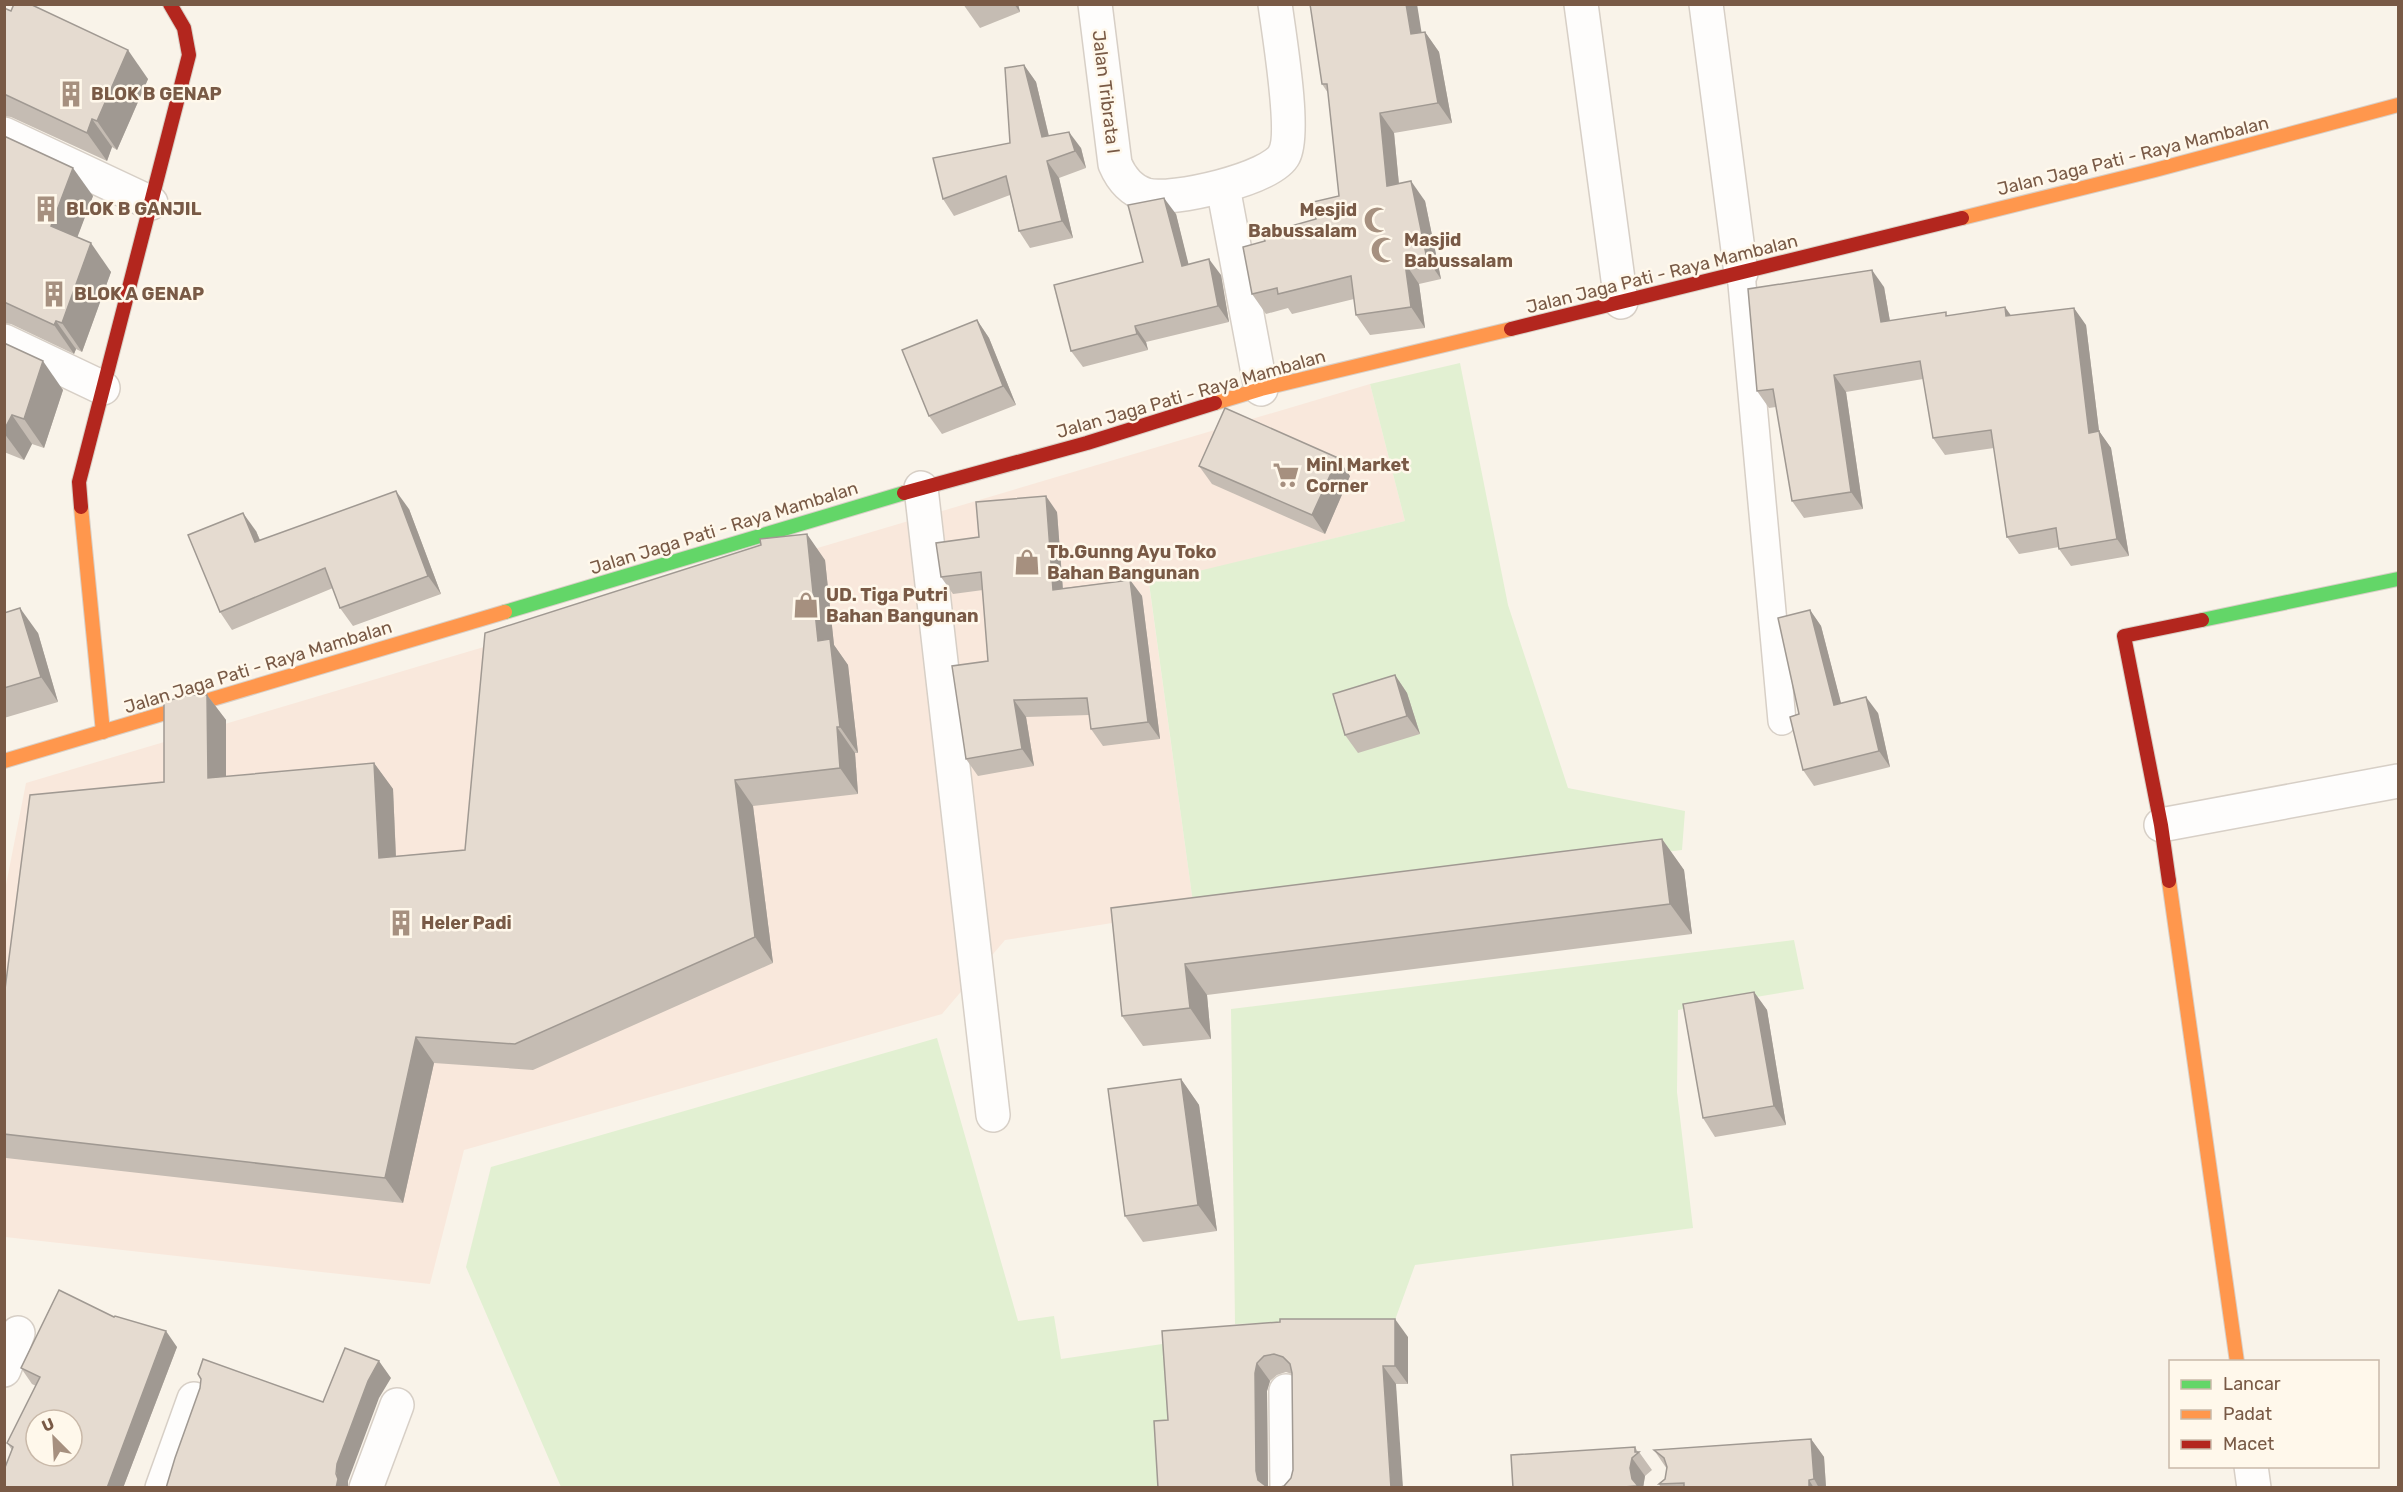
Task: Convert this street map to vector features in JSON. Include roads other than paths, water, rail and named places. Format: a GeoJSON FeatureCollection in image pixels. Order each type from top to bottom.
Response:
{"type":"FeatureCollection","features":[{"type":"Feature","properties":{"kind":"street"},"geometry":{"type":"LineString","coordinates":[[103,732],[79,482],[189,55],[187,33],[170,4]]}},
{"type":"Feature","properties":{"kind":"street","name":"Jalan Tribrata I"},"geometry":{"type":"LineString","coordinates":[[1095,4],[1115,164],[1122,178],[1133,189],[1155,197],[1223,188],[1259,173],[1282,159],[1286,149],[1289,122],[1275,4]]}},
{"type":"Feature","properties":{"kind":"street"},"geometry":{"type":"LineString","coordinates":[[1581,4],[1621,302]]}},
{"type":"Feature","properties":{"kind":"street"},"geometry":{"type":"LineString","coordinates":[[1706,4],[1741,273]]}},
{"type":"Feature","properties":{"kind":"street","name":"Jalan Jaga Pati - Raya Mambalan"},"geometry":{"type":"LineString","coordinates":[[4,760],[921,488],[1087,443],[1262,389],[2156,170],[2398,105]]}},
{"type":"Feature","properties":{"kind":"street"},"geometry":{"type":"LineString","coordinates":[[4,134],[151,203]]}},
{"type":"Feature","properties":{"kind":"street"},"geometry":{"type":"LineString","coordinates":[[1223,188],[1262,389]]}},
{"type":"Feature","properties":{"kind":"street"},"geometry":{"type":"LineString","coordinates":[[4,341],[103,388]]}},
{"type":"Feature","properties":{"kind":"street"},"geometry":{"type":"LineString","coordinates":[[921,488],[993,1115]]}},
{"type":"Feature","properties":{"kind":"street"},"geometry":{"type":"LineString","coordinates":[[2236,1360],[2161,825],[2124,636],[2398,579]]}},
{"type":"Feature","properties":{"kind":"street"},"geometry":{"type":"LineString","coordinates":[[2161,825],[2398,781]]}},
{"type":"Feature","properties":{"kind":"street"},"geometry":{"type":"LineString","coordinates":[[4,1370],[18,1333]]}},
{"type":"Feature","properties":{"kind":"street"},"geometry":{"type":"LineString","coordinates":[[1286,1391],[1287,1488]]}},
{"type":"Feature","properties":{"kind":"street"},"geometry":{"type":"LineString","coordinates":[[162,1488],[194,1399]]}},
{"type":"Feature","properties":{"kind":"street"},"geometry":{"type":"LineString","coordinates":[[366,1488],[397,1405]]}},
{"type":"Feature","properties":{"kind":"street"},"geometry":{"type":"LineString","coordinates":[[2251,1468],[2254,1488]]}},
{"type":"Feature","properties":{"kind":"lane"},"geometry":{"type":"LineString","coordinates":[[1741,273],[1782,721]]}},
{"type":"Feature","properties":{"kind":"place","name":"BLOK B GENAP"},"geometry":{"type":"Point","coordinates":[71,94]}},
{"type":"Feature","properties":{"kind":"place","name":"BLOK B GANJIL"},"geometry":{"type":"Point","coordinates":[46,209]}},
{"type":"Feature","properties":{"kind":"place","name":"Mesjid Babussalam"},"geometry":{"type":"Point","coordinates":[1377,220]}},
{"type":"Feature","properties":{"kind":"place","name":"Masjid Babussalam"},"geometry":{"type":"Point","coordinates":[1384,250]}},
{"type":"Feature","properties":{"kind":"place","name":"BLOK A GENAP"},"geometry":{"type":"Point","coordinates":[54,294]}},
{"type":"Feature","properties":{"kind":"place","name":"Minl Market Corner"},"geometry":{"type":"Point","coordinates":[1286,475]}},
{"type":"Feature","properties":{"kind":"place","name":"Tb.Gunng Ayu Toko Bahan Bangunan"},"geometry":{"type":"Point","coordinates":[1027,562]}},
{"type":"Feature","properties":{"kind":"place","name":"UD. Tiga Putri Bahan Bangunan"},"geometry":{"type":"Point","coordinates":[806,605]}},
{"type":"Feature","properties":{"kind":"place","name":"Heler Padi"},"geometry":{"type":"Point","coordinates":[401,923]}}]}
